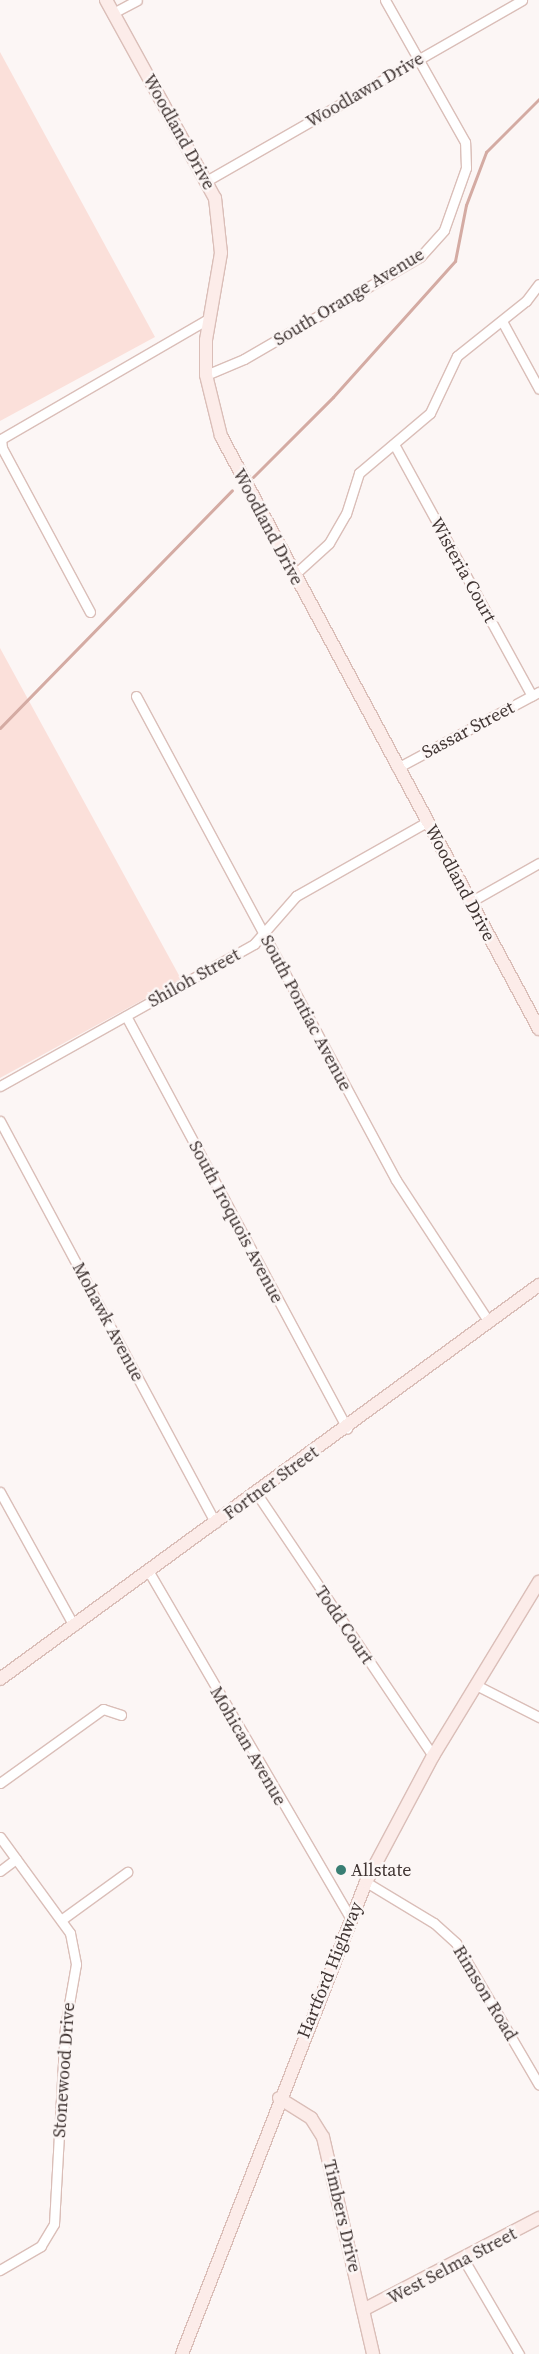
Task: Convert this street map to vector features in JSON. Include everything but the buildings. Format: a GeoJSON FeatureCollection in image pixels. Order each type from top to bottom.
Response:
{"type":"FeatureCollection","features":[{"type":"Feature","properties":{"kind":"main road","name":"Woodland Drive"},"geometry":{"type":"LineString","coordinates":[[106,0],[208,180],[221,231],[210,318],[206,375],[221,436],[539,1029]]}},
{"type":"Feature","properties":{"kind":"main road","name":"Fortner Street"},"geometry":{"type":"LineString","coordinates":[[0,1679],[257,1494],[539,1285]]}},
{"type":"Feature","properties":{"kind":"main road","name":"Hartford Highway"},"geometry":{"type":"LineString","coordinates":[[182,2354],[279,2098],[366,1882],[433,1756],[539,1582]]}},
{"type":"Feature","properties":{"kind":"main road","name":"Timbers Drive"},"geometry":{"type":"LineString","coordinates":[[279,2098],[311,2118],[323,2138],[372,2354]]}},
{"type":"Feature","properties":{"kind":"main road","name":"West Selma Street"},"geometry":{"type":"LineString","coordinates":[[363,2310],[464,2260],[539,2218]]}},
{"type":"Feature","properties":{"kind":"street"},"geometry":{"type":"LineString","coordinates":[[113,13],[137,0]]}},
{"type":"Feature","properties":{"kind":"street","name":"South Orange Avenue"},"geometry":{"type":"LineString","coordinates":[[206,375],[244,359],[420,257],[438,240],[467,154],[462,132],[385,0]]}},
{"type":"Feature","properties":{"kind":"street","name":"Woodlawn Drive"},"geometry":{"type":"LineString","coordinates":[[208,180],[522,0]]}},
{"type":"Feature","properties":{"kind":"street"},"geometry":{"type":"LineString","coordinates":[[294,575],[329,543],[346,514],[359,473],[430,413],[457,356],[502,321],[539,284]]}},
{"type":"Feature","properties":{"kind":"street"},"geometry":{"type":"LineString","coordinates":[[90,612],[2,448],[1,439],[210,318]]}},
{"type":"Feature","properties":{"kind":"street"},"geometry":{"type":"LineString","coordinates":[[502,321],[539,389]]}},
{"type":"Feature","properties":{"kind":"street","name":"Wisteria Court"},"geometry":{"type":"LineString","coordinates":[[394,444],[535,694]]}},
{"type":"Feature","properties":{"kind":"street","name":"Sassar Street"},"geometry":{"type":"LineString","coordinates":[[398,768],[535,694]]}},
{"type":"Feature","properties":{"kind":"street","name":"South Pontiac Avenue"},"geometry":{"type":"LineString","coordinates":[[136,696],[396,1180],[489,1322]]}},
{"type":"Feature","properties":{"kind":"street","name":"Shiloh Street"},"geometry":{"type":"LineString","coordinates":[[0,1086],[254,944],[296,896],[427,822]]}},
{"type":"Feature","properties":{"kind":"street"},"geometry":{"type":"LineString","coordinates":[[470,902],[539,864]]}},
{"type":"Feature","properties":{"kind":"street","name":"South Iroquois Avenue"},"geometry":{"type":"LineString","coordinates":[[126,1016],[347,1428]]}},
{"type":"Feature","properties":{"kind":"street","name":"Mohawk Avenue"},"geometry":{"type":"LineString","coordinates":[[0,1121],[216,1523]]}},
{"type":"Feature","properties":{"kind":"street"},"geometry":{"type":"LineString","coordinates":[[0,1492],[74,1626]]}},
{"type":"Feature","properties":{"kind":"street","name":"Todd Court"},"geometry":{"type":"LineString","coordinates":[[257,1494],[433,1756]]}},
{"type":"Feature","properties":{"kind":"street","name":"Mohican Avenue"},"geometry":{"type":"LineString","coordinates":[[149,1572],[350,1918]]}},
{"type":"Feature","properties":{"kind":"street"},"geometry":{"type":"LineString","coordinates":[[476,1685],[539,1717]]}},
{"type":"Feature","properties":{"kind":"street"},"geometry":{"type":"LineString","coordinates":[[0,1783],[103,1709],[121,1715]]}},
{"type":"Feature","properties":{"kind":"street","name":"Stonewood Drive"},"geometry":{"type":"LineString","coordinates":[[0,1837],[61,1920],[73,1940],[76,1964],[65,2027],[55,2218],[41,2246],[0,2270]]}},
{"type":"Feature","properties":{"kind":"street"},"geometry":{"type":"LineString","coordinates":[[0,1870],[16,1859]]}},
{"type":"Feature","properties":{"kind":"street"},"geometry":{"type":"LineString","coordinates":[[61,1920],[127,1872]]}},
{"type":"Feature","properties":{"kind":"street","name":"Rimson Road"},"geometry":{"type":"LineString","coordinates":[[366,1882],[434,1923],[456,1943],[539,2085]]}},
{"type":"Feature","properties":{"kind":"street"},"geometry":{"type":"LineString","coordinates":[[464,2260],[519,2354]]}},
{"type":"Feature","properties":{"kind":"shaded area"},"geometry":{"type":"Polygon","coordinates":[[[0,52],[155,337],[0,421],[0,52]]]}},
{"type":"Feature","properties":{"kind":"shaded area"},"geometry":{"type":"Polygon","coordinates":[[[0,648],[181,979],[0,1078],[0,648]]]}},
{"type":"Feature","properties":{"kind":"waterway"},"geometry":{"type":"LineString","coordinates":[[253,477],[333,397],[455,261],[466,205],[486,152],[539,99]]}},
{"type":"Feature","properties":{"kind":"waterway"},"geometry":{"type":"LineString","coordinates":[[0,728],[232,490]]}},
{"type":"Feature","properties":{"kind":"place","name":"Allstate"},"geometry":{"type":"Point","coordinates":[341,1870]}}]}
